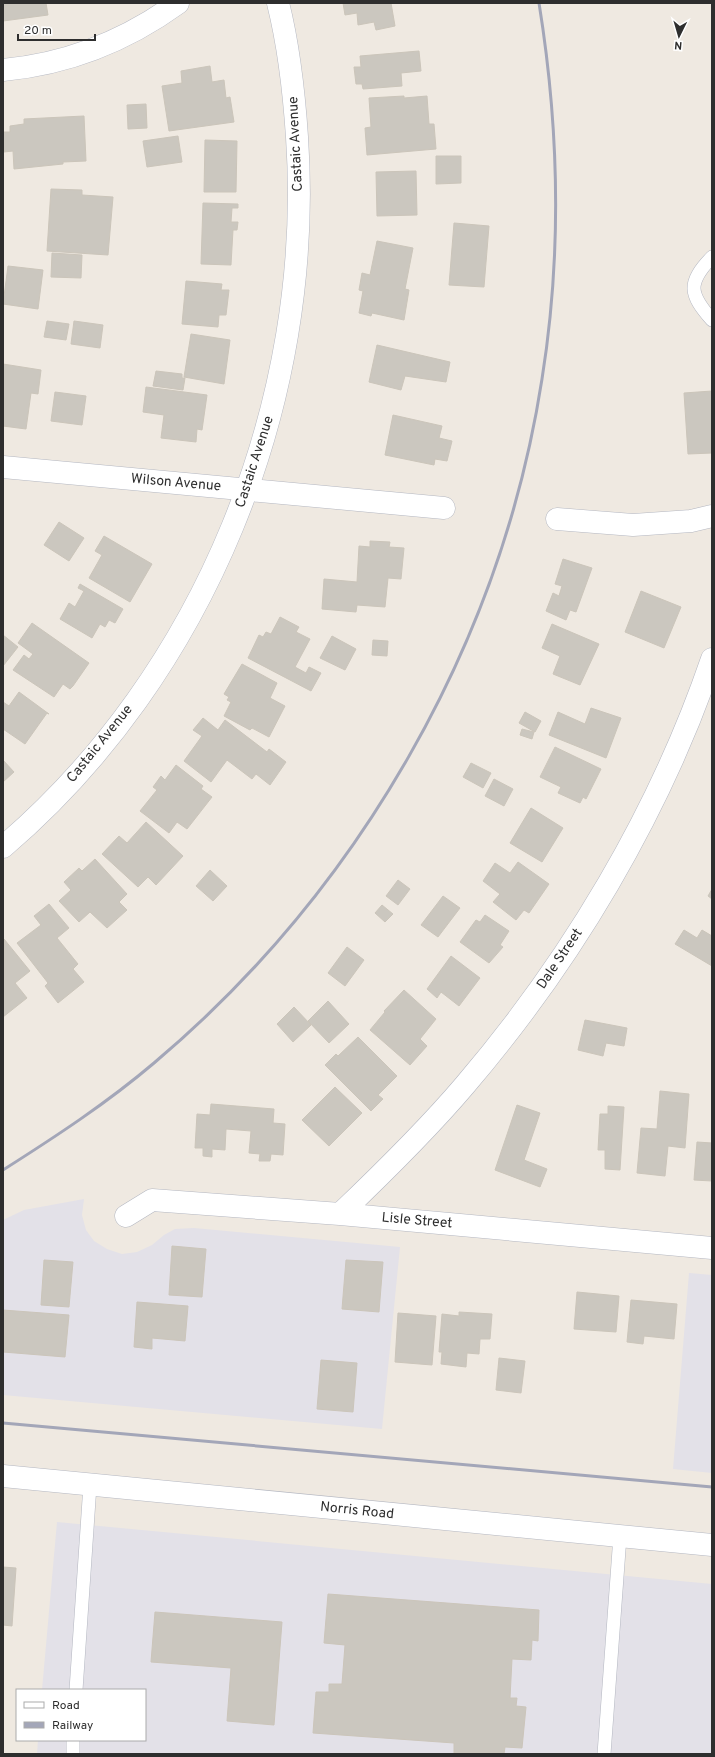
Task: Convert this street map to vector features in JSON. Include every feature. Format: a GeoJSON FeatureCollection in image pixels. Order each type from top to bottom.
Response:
{"type":"FeatureCollection","features":[{"type":"Feature","properties":{"kind":"street"},"geometry":{"type":"LineString","coordinates":[[3,70],[24,68],[72,57],[105,44],[156,19],[178,3]]}},
{"type":"Feature","properties":{"kind":"street","name":"Castaic Avenue"},"geometry":{"type":"LineString","coordinates":[[3,848],[22,831],[76,776],[115,729],[159,667],[198,602],[230,532],[247,490],[271,416],[289,326],[298,250],[300,173],[294,97],[283,22],[278,3]]}},
{"type":"Feature","properties":{"kind":"street","name":"Wilson Avenue"},"geometry":{"type":"LineString","coordinates":[[3,467],[444,508]]}},
{"type":"Feature","properties":{"kind":"street"},"geometry":{"type":"LineString","coordinates":[[557,519],[633,525],[691,520],[712,516]]}},
{"type":"Feature","properties":{"kind":"street","name":"Dale Street"},"geometry":{"type":"LineString","coordinates":[[340,1214],[401,1156],[465,1086],[525,1011],[579,932],[627,850],[670,764],[710,671]]}},
{"type":"Feature","properties":{"kind":"street","name":"Lisle Street"},"geometry":{"type":"LineString","coordinates":[[126,1216],[152,1200],[340,1214],[712,1248]]}},
{"type":"Feature","properties":{"kind":"street","name":"Norris Road"},"geometry":{"type":"LineString","coordinates":[[3,1476],[712,1545]]}},
{"type":"Feature","properties":{"kind":"lane"},"geometry":{"type":"LineString","coordinates":[[712,257],[698,272],[693,292],[700,307],[712,320]]}},
{"type":"Feature","properties":{"kind":"lane"},"geometry":{"type":"LineString","coordinates":[[76,1689],[90,1485]]}},
{"type":"Feature","properties":{"kind":"lane"},"geometry":{"type":"LineString","coordinates":[[604,1754],[620,1536]]}},
{"type":"Feature","properties":{"kind":"lane"},"geometry":{"type":"LineString","coordinates":[[73,1754],[74,1741]]}},
{"type":"Feature","properties":{"kind":"shaded area"},"geometry":{"type":"Polygon","coordinates":[[[84,1199],[82,1215],[86,1230],[94,1241],[107,1249],[122,1254],[137,1252],[152,1245],[164,1235],[175,1229],[194,1228],[400,1247],[382,1429],[3,1395],[3,1220],[24,1210],[84,1199]]]}},
{"type":"Feature","properties":{"kind":"shaded area"},"geometry":{"type":"Polygon","coordinates":[[[689,1273],[712,1275],[712,1473],[673,1469],[689,1273]]]}},
{"type":"Feature","properties":{"kind":"shaded area"},"geometry":{"type":"Polygon","coordinates":[[[57,1522],[712,1584],[712,1754],[37,1754],[38,1741],[146,1741],[146,1689],[42,1689],[57,1522]]]}},
{"type":"Feature","properties":{"kind":"building"},"geometry":{"type":"Polygon","coordinates":[[[3,3],[46,3],[48,15],[3,21],[3,3]]]}},
{"type":"Feature","properties":{"kind":"building"},"geometry":{"type":"Polygon","coordinates":[[[343,3],[391,3],[395,26],[376,30],[374,22],[358,25],[357,13],[345,15],[343,3]]]}},
{"type":"Feature","properties":{"kind":"building"},"geometry":{"type":"Polygon","coordinates":[[[419,51],[421,71],[401,73],[402,86],[363,89],[362,84],[356,84],[354,67],[361,67],[360,56],[419,51]]]}},
{"type":"Feature","properties":{"kind":"building"},"geometry":{"type":"Polygon","coordinates":[[[210,66],[212,82],[224,80],[226,98],[230,97],[234,122],[169,131],[162,86],[182,83],[181,71],[210,66]]]}},
{"type":"Feature","properties":{"kind":"building"},"geometry":{"type":"Polygon","coordinates":[[[404,96],[404,98],[427,96],[429,124],[434,124],[436,149],[367,155],[365,128],[371,127],[369,98],[404,96]]]}},
{"type":"Feature","properties":{"kind":"building"},"geometry":{"type":"Polygon","coordinates":[[[146,104],[147,128],[128,129],[127,105],[146,104]]]}},
{"type":"Feature","properties":{"kind":"building"},"geometry":{"type":"Polygon","coordinates":[[[84,116],[86,161],[63,162],[63,164],[14,169],[13,151],[4,152],[3,132],[10,132],[10,126],[24,124],[24,119],[84,116]]]}},
{"type":"Feature","properties":{"kind":"building"},"geometry":{"type":"Polygon","coordinates":[[[178,136],[182,162],[147,167],[143,141],[178,136]]]}},
{"type":"Feature","properties":{"kind":"building"},"geometry":{"type":"Polygon","coordinates":[[[205,140],[237,141],[236,192],[204,192],[205,140]]]}},
{"type":"Feature","properties":{"kind":"building"},"geometry":{"type":"Polygon","coordinates":[[[436,156],[461,156],[461,183],[436,184],[436,156]]]}},
{"type":"Feature","properties":{"kind":"building"},"geometry":{"type":"Polygon","coordinates":[[[416,171],[417,215],[377,216],[376,172],[416,171]]]}},
{"type":"Feature","properties":{"kind":"building"},"geometry":{"type":"Polygon","coordinates":[[[51,189],[82,190],[82,195],[113,197],[108,255],[47,251],[51,189]]]}},
{"type":"Feature","properties":{"kind":"building"},"geometry":{"type":"Polygon","coordinates":[[[203,203],[238,204],[238,208],[232,208],[231,222],[238,222],[237,230],[233,230],[231,265],[201,264],[203,203]]]}},
{"type":"Feature","properties":{"kind":"building"},"geometry":{"type":"Polygon","coordinates":[[[454,223],[489,226],[484,287],[449,285],[454,223]]]}},
{"type":"Feature","properties":{"kind":"building"},"geometry":{"type":"Polygon","coordinates":[[[377,241],[413,248],[405,289],[409,290],[404,320],[372,313],[371,316],[359,313],[363,291],[359,290],[362,273],[370,275],[377,241]]]}},
{"type":"Feature","properties":{"kind":"building"},"geometry":{"type":"Polygon","coordinates":[[[52,253],[82,255],[81,278],[51,277],[52,253]]]}},
{"type":"Feature","properties":{"kind":"building"},"geometry":{"type":"Polygon","coordinates":[[[8,266],[43,270],[38,309],[3,304],[8,266]]]}},
{"type":"Feature","properties":{"kind":"building"},"geometry":{"type":"Polygon","coordinates":[[[186,281],[222,284],[221,290],[229,290],[226,315],[219,315],[218,327],[182,324],[186,281]]]}},
{"type":"Feature","properties":{"kind":"building"},"geometry":{"type":"Polygon","coordinates":[[[47,321],[69,324],[66,340],[44,337],[47,321]]]}},
{"type":"Feature","properties":{"kind":"building"},"geometry":{"type":"Polygon","coordinates":[[[74,321],[103,325],[100,348],[71,344],[74,321]]]}},
{"type":"Feature","properties":{"kind":"building"},"geometry":{"type":"Polygon","coordinates":[[[191,334],[230,340],[224,384],[184,377],[191,334]]]}},
{"type":"Feature","properties":{"kind":"building"},"geometry":{"type":"Polygon","coordinates":[[[377,345],[450,362],[446,382],[405,376],[401,390],[369,382],[377,345]]]}},
{"type":"Feature","properties":{"kind":"building"},"geometry":{"type":"Polygon","coordinates":[[[3,364],[41,370],[38,394],[31,393],[26,429],[3,426],[3,364]]]}},
{"type":"Feature","properties":{"kind":"building"},"geometry":{"type":"Polygon","coordinates":[[[156,371],[182,374],[182,378],[185,378],[183,390],[153,386],[156,371]]]}},
{"type":"Feature","properties":{"kind":"building"},"geometry":{"type":"Polygon","coordinates":[[[146,387],[207,395],[202,430],[197,429],[196,442],[161,438],[164,415],[143,412],[146,387]]]}},
{"type":"Feature","properties":{"kind":"building"},"geometry":{"type":"Polygon","coordinates":[[[712,391],[712,453],[688,454],[684,393],[712,391]]]}},
{"type":"Feature","properties":{"kind":"building"},"geometry":{"type":"Polygon","coordinates":[[[55,392],[86,396],[82,425],[51,421],[55,392]]]}},
{"type":"Feature","properties":{"kind":"building"},"geometry":{"type":"Polygon","coordinates":[[[393,415],[442,426],[439,438],[452,441],[447,461],[435,459],[434,465],[385,455],[393,415]]]}},
{"type":"Feature","properties":{"kind":"building"},"geometry":{"type":"Polygon","coordinates":[[[59,522],[84,538],[69,561],[44,545],[59,522]]]}},
{"type":"Feature","properties":{"kind":"building"},"geometry":{"type":"Polygon","coordinates":[[[104,536],[152,564],[130,602],[89,578],[102,555],[95,551],[104,536]]]}},
{"type":"Feature","properties":{"kind":"building"},"geometry":{"type":"Polygon","coordinates":[[[370,541],[390,542],[389,547],[404,548],[401,579],[388,578],[385,607],[357,605],[356,612],[322,609],[324,579],[357,582],[359,546],[370,547],[370,541]]]}},
{"type":"Feature","properties":{"kind":"building"},"geometry":{"type":"Polygon","coordinates":[[[563,559],[592,568],[576,612],[570,610],[566,620],[546,611],[553,593],[559,596],[562,586],[555,584],[563,559]]]}},
{"type":"Feature","properties":{"kind":"building"},"geometry":{"type":"Polygon","coordinates":[[[80,584],[123,609],[115,623],[109,620],[105,627],[100,624],[92,638],[60,619],[69,603],[75,607],[84,591],[78,588],[80,584]]]}},
{"type":"Feature","properties":{"kind":"building"},"geometry":{"type":"Polygon","coordinates":[[[641,591],[681,607],[664,648],[625,632],[641,591]]]}},
{"type":"Feature","properties":{"kind":"building"},"geometry":{"type":"Polygon","coordinates":[[[280,617],[299,627],[296,632],[310,639],[295,667],[306,673],[309,667],[321,673],[311,691],[248,658],[259,635],[263,637],[266,632],[271,634],[280,617]]]}},
{"type":"Feature","properties":{"kind":"building"},"geometry":{"type":"Polygon","coordinates":[[[32,623],[89,663],[70,689],[63,684],[54,697],[13,670],[24,655],[29,659],[33,654],[18,643],[32,623]]]}},
{"type":"Feature","properties":{"kind":"building"},"geometry":{"type":"Polygon","coordinates":[[[552,624],[599,644],[580,685],[553,674],[560,656],[542,648],[552,624]]]}},
{"type":"Feature","properties":{"kind":"building"},"geometry":{"type":"Polygon","coordinates":[[[3,635],[18,647],[3,666],[3,635]]]}},
{"type":"Feature","properties":{"kind":"building"},"geometry":{"type":"Polygon","coordinates":[[[332,636],[356,649],[345,670],[320,658],[332,636]]]}},
{"type":"Feature","properties":{"kind":"building"},"geometry":{"type":"Polygon","coordinates":[[[373,640],[388,641],[387,656],[372,655],[373,640]]]}},
{"type":"Feature","properties":{"kind":"building"},"geometry":{"type":"Polygon","coordinates":[[[242,664],[277,683],[270,698],[285,706],[269,737],[252,728],[250,730],[224,716],[231,702],[227,700],[229,697],[224,694],[242,664]]]}},
{"type":"Feature","properties":{"kind":"building"},"geometry":{"type":"Polygon","coordinates":[[[19,692],[49,714],[47,713],[25,744],[3,729],[3,702],[9,706],[19,692]]]}},
{"type":"Feature","properties":{"kind":"building"},"geometry":{"type":"Polygon","coordinates":[[[591,708],[621,718],[606,758],[549,735],[558,712],[585,724],[591,708]]]}},
{"type":"Feature","properties":{"kind":"building"},"geometry":{"type":"Polygon","coordinates":[[[525,712],[541,721],[535,732],[519,723],[525,712]]]}},
{"type":"Feature","properties":{"kind":"building"},"geometry":{"type":"Polygon","coordinates":[[[203,718],[218,730],[225,720],[267,752],[269,749],[286,762],[270,785],[256,774],[252,779],[227,760],[211,782],[184,761],[202,736],[193,730],[203,718]]]}},
{"type":"Feature","properties":{"kind":"building"},"geometry":{"type":"Polygon","coordinates":[[[522,729],[534,732],[532,739],[520,735],[522,729]]]}},
{"type":"Feature","properties":{"kind":"building"},"geometry":{"type":"Polygon","coordinates":[[[555,747],[601,769],[586,799],[583,797],[580,803],[558,793],[561,787],[540,777],[555,747]]]}},
{"type":"Feature","properties":{"kind":"building"},"geometry":{"type":"Polygon","coordinates":[[[3,760],[14,772],[3,782],[3,760]]]}},
{"type":"Feature","properties":{"kind":"building"},"geometry":{"type":"Polygon","coordinates":[[[471,763],[491,773],[483,788],[463,777],[471,763]]]}},
{"type":"Feature","properties":{"kind":"building"},"geometry":{"type":"Polygon","coordinates":[[[176,765],[203,786],[201,789],[212,797],[187,829],[177,822],[169,833],[140,811],[157,790],[153,787],[161,776],[165,780],[176,765]]]}},
{"type":"Feature","properties":{"kind":"building"},"geometry":{"type":"Polygon","coordinates":[[[494,779],[513,789],[504,806],[485,796],[494,779]]]}},
{"type":"Feature","properties":{"kind":"building"},"geometry":{"type":"Polygon","coordinates":[[[531,808],[563,828],[542,862],[510,843],[531,808]]]}},
{"type":"Feature","properties":{"kind":"building"},"geometry":{"type":"Polygon","coordinates":[[[146,822],[183,856],[156,885],[148,877],[138,887],[102,854],[119,836],[127,843],[146,822]]]}},
{"type":"Feature","properties":{"kind":"building"},"geometry":{"type":"Polygon","coordinates":[[[95,859],[127,894],[119,902],[127,910],[107,928],[90,912],[79,922],[59,901],[71,890],[64,882],[79,868],[82,871],[95,859]]]}},
{"type":"Feature","properties":{"kind":"building"},"geometry":{"type":"Polygon","coordinates":[[[518,862],[549,884],[529,913],[524,910],[516,920],[493,902],[500,894],[483,881],[495,863],[510,873],[518,862]]]}},
{"type":"Feature","properties":{"kind":"building"},"geometry":{"type":"Polygon","coordinates":[[[210,870],[227,886],[213,901],[196,886],[210,870]]]}},
{"type":"Feature","properties":{"kind":"building"},"geometry":{"type":"Polygon","coordinates":[[[398,880],[410,889],[398,905],[386,896],[398,880]]]}},
{"type":"Feature","properties":{"kind":"building"},"geometry":{"type":"Polygon","coordinates":[[[712,889],[712,899],[708,896],[712,889]]]}},
{"type":"Feature","properties":{"kind":"building"},"geometry":{"type":"Polygon","coordinates":[[[443,896],[460,908],[438,937],[421,925],[443,896]]]}},
{"type":"Feature","properties":{"kind":"building"},"geometry":{"type":"Polygon","coordinates":[[[49,904],[69,928],[57,938],[78,964],[73,969],[84,982],[58,1003],[45,986],[48,983],[17,943],[41,925],[34,916],[49,904]]]}},
{"type":"Feature","properties":{"kind":"building"},"geometry":{"type":"Polygon","coordinates":[[[382,905],[393,914],[385,922],[375,913],[382,905]]]}},
{"type":"Feature","properties":{"kind":"building"},"geometry":{"type":"Polygon","coordinates":[[[485,915],[509,931],[500,945],[503,947],[489,963],[460,942],[476,920],[480,922],[485,915]]]}},
{"type":"Feature","properties":{"kind":"building"},"geometry":{"type":"Polygon","coordinates":[[[684,930],[697,938],[702,930],[712,936],[712,966],[675,944],[684,930]]]}},
{"type":"Feature","properties":{"kind":"building"},"geometry":{"type":"Polygon","coordinates":[[[4,939],[30,971],[15,983],[27,998],[3,1017],[4,939]]]}},
{"type":"Feature","properties":{"kind":"building"},"geometry":{"type":"Polygon","coordinates":[[[347,947],[364,960],[345,986],[328,973],[347,947]]]}},
{"type":"Feature","properties":{"kind":"building"},"geometry":{"type":"Polygon","coordinates":[[[451,956],[480,978],[459,1006],[441,992],[437,998],[427,989],[451,956]]]}},
{"type":"Feature","properties":{"kind":"building"},"geometry":{"type":"Polygon","coordinates":[[[404,990],[436,1019],[420,1039],[427,1046],[410,1065],[370,1030],[385,1012],[384,1011],[404,990]]]}},
{"type":"Feature","properties":{"kind":"building"},"geometry":{"type":"Polygon","coordinates":[[[328,1001],[349,1024],[329,1043],[308,1021],[328,1001]]]}},
{"type":"Feature","properties":{"kind":"building"},"geometry":{"type":"Polygon","coordinates":[[[294,1007],[311,1025],[293,1042],[277,1024],[294,1007]]]}},
{"type":"Feature","properties":{"kind":"building"},"geometry":{"type":"Polygon","coordinates":[[[585,1020],[627,1028],[624,1046],[606,1043],[603,1056],[578,1050],[585,1020]]]}},
{"type":"Feature","properties":{"kind":"building"},"geometry":{"type":"Polygon","coordinates":[[[358,1037],[397,1076],[378,1095],[383,1099],[371,1111],[325,1065],[336,1054],[338,1056],[358,1037]]]}},
{"type":"Feature","properties":{"kind":"building"},"geometry":{"type":"Polygon","coordinates":[[[335,1087],[362,1113],[329,1146],[302,1120],[335,1087]]]}},
{"type":"Feature","properties":{"kind":"building"},"geometry":{"type":"Polygon","coordinates":[[[660,1091],[689,1094],[685,1148],[668,1146],[665,1176],[637,1173],[641,1128],[657,1129],[660,1091]]]}},
{"type":"Feature","properties":{"kind":"building"},"geometry":{"type":"Polygon","coordinates":[[[211,1104],[274,1109],[273,1123],[285,1124],[283,1155],[271,1154],[270,1161],[259,1161],[260,1154],[249,1153],[251,1131],[226,1129],[225,1150],[212,1149],[212,1157],[203,1156],[203,1148],[195,1148],[197,1114],[210,1115],[211,1104]]]}},
{"type":"Feature","properties":{"kind":"building"},"geometry":{"type":"Polygon","coordinates":[[[517,1105],[540,1113],[524,1160],[547,1169],[540,1187],[495,1170],[517,1105]]]}},
{"type":"Feature","properties":{"kind":"building"},"geometry":{"type":"Polygon","coordinates":[[[608,1106],[624,1107],[620,1170],[605,1169],[605,1150],[598,1150],[600,1114],[608,1114],[608,1106]]]}},
{"type":"Feature","properties":{"kind":"building"},"geometry":{"type":"Polygon","coordinates":[[[697,1142],[712,1143],[712,1181],[694,1180],[697,1142]]]}},
{"type":"Feature","properties":{"kind":"building"},"geometry":{"type":"Polygon","coordinates":[[[172,1246],[206,1249],[202,1297],[169,1295],[172,1246]]]}},
{"type":"Feature","properties":{"kind":"building"},"geometry":{"type":"Polygon","coordinates":[[[44,1260],[73,1262],[69,1307],[41,1305],[44,1260]]]}},
{"type":"Feature","properties":{"kind":"building"},"geometry":{"type":"Polygon","coordinates":[[[346,1260],[383,1262],[379,1312],[342,1309],[346,1260]]]}},
{"type":"Feature","properties":{"kind":"building"},"geometry":{"type":"Polygon","coordinates":[[[577,1292],[619,1296],[616,1332],[574,1329],[577,1292]]]}},
{"type":"Feature","properties":{"kind":"building"},"geometry":{"type":"Polygon","coordinates":[[[631,1300],[677,1304],[674,1339],[644,1336],[643,1344],[627,1342],[631,1300]]]}},
{"type":"Feature","properties":{"kind":"building"},"geometry":{"type":"Polygon","coordinates":[[[137,1302],[188,1306],[185,1341],[152,1338],[152,1349],[134,1347],[137,1302]]]}},
{"type":"Feature","properties":{"kind":"building"},"geometry":{"type":"Polygon","coordinates":[[[3,1310],[69,1315],[65,1357],[3,1352],[3,1310]]]}},
{"type":"Feature","properties":{"kind":"building"},"geometry":{"type":"Polygon","coordinates":[[[459,1312],[492,1314],[490,1339],[480,1339],[479,1354],[467,1353],[466,1367],[441,1364],[442,1352],[439,1352],[442,1314],[459,1316],[459,1312]]]}},
{"type":"Feature","properties":{"kind":"building"},"geometry":{"type":"Polygon","coordinates":[[[398,1313],[436,1316],[432,1365],[395,1362],[398,1313]]]}},
{"type":"Feature","properties":{"kind":"building"},"geometry":{"type":"Polygon","coordinates":[[[499,1358],[525,1361],[521,1393],[496,1390],[499,1358]]]}},
{"type":"Feature","properties":{"kind":"building"},"geometry":{"type":"Polygon","coordinates":[[[321,1360],[357,1363],[353,1412],[317,1409],[321,1360]]]}},
{"type":"Feature","properties":{"kind":"building"},"geometry":{"type":"Polygon","coordinates":[[[3,1567],[16,1568],[12,1626],[3,1625],[3,1567]]]}},
{"type":"Feature","properties":{"kind":"building"},"geometry":{"type":"Polygon","coordinates":[[[328,1594],[539,1610],[538,1641],[532,1640],[531,1660],[512,1659],[510,1698],[517,1698],[516,1706],[526,1707],[522,1748],[505,1747],[504,1754],[454,1754],[454,1743],[313,1733],[316,1692],[329,1692],[329,1684],[342,1684],[345,1645],[324,1643],[328,1594]]]}},
{"type":"Feature","properties":{"kind":"building"},"geometry":{"type":"Polygon","coordinates":[[[155,1612],[282,1622],[274,1725],[227,1721],[231,1668],[151,1662],[155,1612]]]}},
{"type":"Feature","properties":{"kind":"railway"},"geometry":{"type":"LineString","coordinates":[[3,1170],[99,1106],[154,1063],[228,995],[295,921],[356,841],[409,756],[455,667],[493,573],[522,477],[542,379],[548,332],[553,285],[556,191],[551,96],[539,3]]}},
{"type":"Feature","properties":{"kind":"railway"},"geometry":{"type":"LineString","coordinates":[[3,1423],[712,1487]]}}]}
